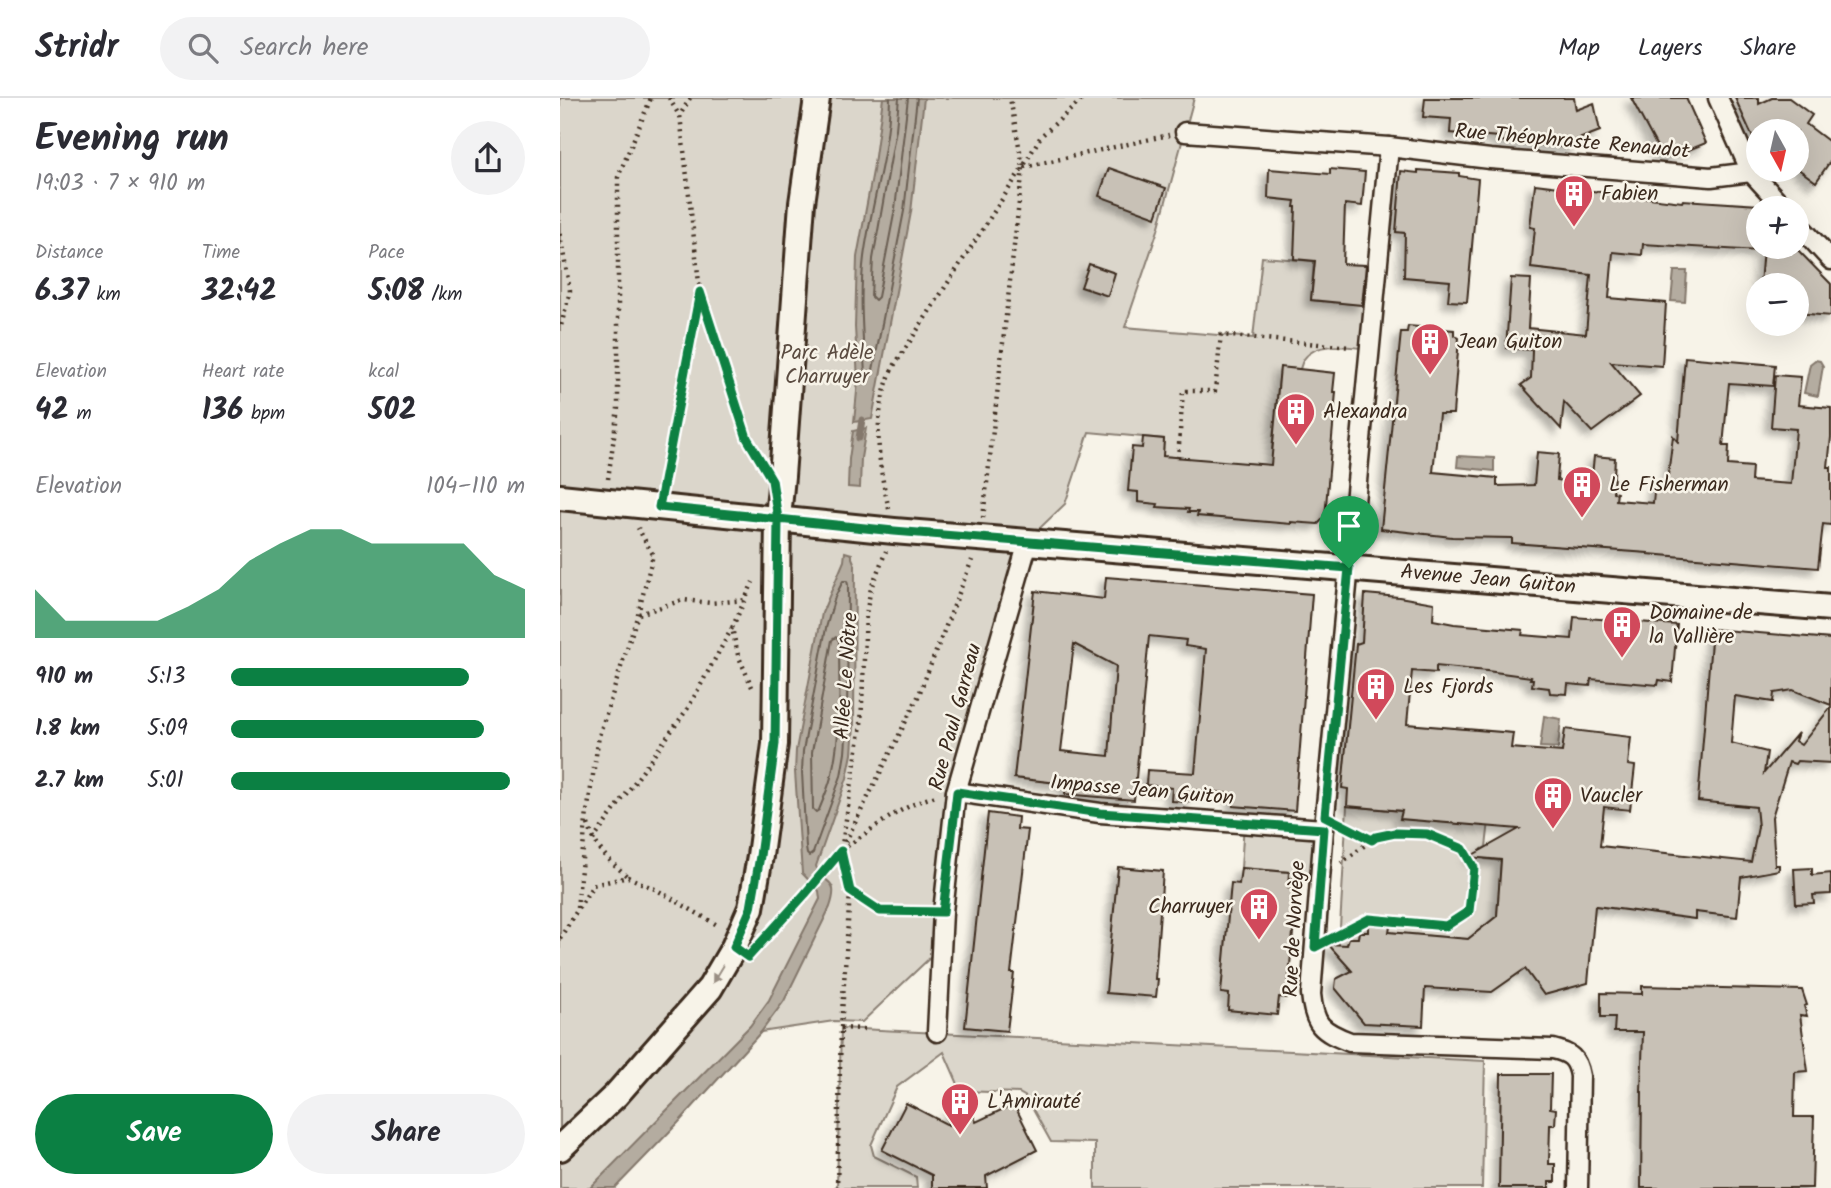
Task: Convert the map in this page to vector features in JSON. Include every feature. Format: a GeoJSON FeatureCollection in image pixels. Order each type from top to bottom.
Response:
{"type":"FeatureCollection","features":[{"type":"Feature","properties":{"kind":"main road"},"geometry":{"type":"LineString","coordinates":[[560,1148],[616,1095],[710,988],[734,947],[751,908],[775,744],[778,519],[803,203],[817,98]]}},
{"type":"Feature","properties":{"kind":"main road","name":"Avenue Jean Guiton"},"geometry":{"type":"LineString","coordinates":[[560,497],[894,531],[1831,608]]}},
{"type":"Feature","properties":{"kind":"street"},"geometry":{"type":"LineString","coordinates":[[1718,98],[1746,161]]}},
{"type":"Feature","properties":{"kind":"street","name":"Rue Théophraste Renaudot"},"geometry":{"type":"LineString","coordinates":[[1185,132],[1389,147],[1503,160],[1711,177],[1746,173]]}},
{"type":"Feature","properties":{"kind":"street"},"geometry":{"type":"LineString","coordinates":[[1349,568],[1389,147]]}},
{"type":"Feature","properties":{"kind":"street"},"geometry":{"type":"LineString","coordinates":[[1760,182],[1773,196]]}},
{"type":"Feature","properties":{"kind":"street"},"geometry":{"type":"LineString","coordinates":[[1809,236],[1831,260]]}},
{"type":"Feature","properties":{"kind":"street","name":"Rue Paul Garreau"},"geometry":{"type":"LineString","coordinates":[[937,1032],[943,912],[957,792],[1028,542]]}},
{"type":"Feature","properties":{"kind":"street","name":"Rue de Norvège"},"geometry":{"type":"LineString","coordinates":[[1349,568],[1320,878],[1312,1007],[1318,1023],[1327,1032],[1350,1042],[1553,1049],[1571,1056],[1578,1064],[1580,1076],[1578,1188]]}},
{"type":"Feature","properties":{"kind":"street","name":"Impasse Jean Guiton"},"geometry":{"type":"LineString","coordinates":[[957,792],[1100,813],[1325,822]]}},
{"type":"Feature","properties":{"kind":"path"},"geometry":{"type":"LineString","coordinates":[[577,909],[586,820],[599,736],[638,614],[653,555],[614,502],[618,408],[618,177],[652,98]]}},
{"type":"Feature","properties":{"kind":"path"},"geometry":{"type":"LineString","coordinates":[[669,98],[680,115],[700,292],[747,438],[765,469]]}},
{"type":"Feature","properties":{"kind":"path"},"geometry":{"type":"LineString","coordinates":[[680,115],[690,98]]}},
{"type":"Feature","properties":{"kind":"path"},"geometry":{"type":"LineString","coordinates":[[836,1188],[841,1028],[850,891],[841,851],[918,697],[981,538],[1023,167],[1010,98]]}},
{"type":"Feature","properties":{"kind":"path"},"geometry":{"type":"LineString","coordinates":[[894,531],[879,462],[878,439],[880,406],[892,369],[1041,136],[1084,98]]}},
{"type":"Feature","properties":{"kind":"path"},"geometry":{"type":"LineString","coordinates":[[1023,167],[1185,132]]}},
{"type":"Feature","properties":{"kind":"path"},"geometry":{"type":"LineString","coordinates":[[560,234],[570,291],[560,330]]}},
{"type":"Feature","properties":{"kind":"path"},"geometry":{"type":"LineString","coordinates":[[659,507],[700,292]]}},
{"type":"Feature","properties":{"kind":"path"},"geometry":{"type":"LineString","coordinates":[[1178,458],[1183,391],[1215,391],[1221,335],[1370,349]]}},
{"type":"Feature","properties":{"kind":"path","name":"Allée Le Nôtre"},"geometry":{"type":"LineString","coordinates":[[734,947],[748,957],[841,851],[861,725],[866,614],[871,588],[894,531]]}},
{"type":"Feature","properties":{"kind":"path"},"geometry":{"type":"LineString","coordinates":[[593,840],[688,708],[732,628],[755,577]]}},
{"type":"Feature","properties":{"kind":"path"},"geometry":{"type":"LineString","coordinates":[[638,614],[683,600],[712,603],[746,600]]}},
{"type":"Feature","properties":{"kind":"path"},"geometry":{"type":"LineString","coordinates":[[732,628],[738,655],[754,692]]}},
{"type":"Feature","properties":{"kind":"path"},"geometry":{"type":"LineString","coordinates":[[841,851],[882,821],[928,798],[957,792]]}},
{"type":"Feature","properties":{"kind":"path"},"geometry":{"type":"LineString","coordinates":[[586,820],[601,853],[628,877],[657,890],[727,931],[734,947]]}},
{"type":"Feature","properties":{"kind":"path"},"geometry":{"type":"LineString","coordinates":[[1325,822],[1372,840]]}},
{"type":"Feature","properties":{"kind":"path"},"geometry":{"type":"LineString","coordinates":[[1315,947],[1369,919],[1446,926],[1469,911],[1474,868],[1463,849],[1427,834],[1395,833],[1376,837],[1320,878]]}},
{"type":"Feature","properties":{"kind":"path"},"geometry":{"type":"LineString","coordinates":[[560,938],[593,885],[628,877]]}},
{"type":"Feature","properties":{"kind":"path"},"geometry":{"type":"LineString","coordinates":[[850,891],[880,911],[943,912]]}},
{"type":"Feature","properties":{"kind":"path"},"geometry":{"type":"LineString","coordinates":[[841,1028],[864,1029]]}},
{"type":"Feature","properties":{"kind":"green space","name":"Parc Adèle Charruyer"},"geometry":{"type":"Polygon","coordinates":[[[560,98],[1194,98],[1158,230],[1125,327],[1253,338],[1262,257],[1314,261],[1311,300],[1374,306],[1370,349],[1326,347],[1310,353],[1300,369],[1280,368],[1272,449],[1280,460],[1267,470],[1258,464],[1162,459],[1164,439],[1089,432],[1065,504],[1017,550],[951,783],[934,954],[862,1022],[834,1021],[761,1032],[592,1188],[560,1188],[560,98]]]}},
{"type":"Feature","properties":{"kind":"green space"},"geometry":{"type":"Polygon","coordinates":[[[1347,806],[1402,811],[1400,819],[1489,821],[1486,847],[1482,849],[1485,859],[1501,861],[1497,916],[1468,939],[1395,933],[1389,932],[1390,926],[1369,924],[1368,932],[1359,932],[1358,938],[1349,938],[1347,945],[1339,945],[1347,806]]]}},
{"type":"Feature","properties":{"kind":"green space"},"geometry":{"type":"Polygon","coordinates":[[[1244,823],[1324,829],[1320,881],[1289,878],[1289,872],[1241,868],[1244,823]]]}},
{"type":"Feature","properties":{"kind":"green space"},"geometry":{"type":"Polygon","coordinates":[[[841,1028],[1485,1061],[1482,1188],[1095,1188],[1095,1143],[1051,1142],[1026,1097],[1019,1093],[961,1091],[944,1052],[897,1087],[871,1145],[874,1156],[916,1177],[917,1188],[837,1188],[841,1028]]]}},
{"type":"Feature","properties":{"kind":"water"},"geometry":{"type":"Polygon","coordinates":[[[883,98],[924,98],[911,212],[872,419],[854,422],[858,381],[855,327],[857,257],[883,98]]]}},
{"type":"Feature","properties":{"kind":"water"},"geometry":{"type":"Polygon","coordinates":[[[1674,271],[1687,271],[1685,302],[1671,301],[1674,271]]]}},
{"type":"Feature","properties":{"kind":"water"},"geometry":{"type":"Polygon","coordinates":[[[1815,360],[1820,361],[1823,366],[1818,396],[1804,393],[1810,364],[1815,360]]]}},
{"type":"Feature","properties":{"kind":"water"},"geometry":{"type":"Polygon","coordinates":[[[866,428],[860,488],[848,487],[853,431],[866,428]]]}},
{"type":"Feature","properties":{"kind":"water"},"geometry":{"type":"Polygon","coordinates":[[[1458,456],[1494,458],[1494,471],[1457,467],[1458,456]]]}},
{"type":"Feature","properties":{"kind":"water"},"geometry":{"type":"Polygon","coordinates":[[[845,552],[852,554],[855,565],[854,724],[847,778],[816,866],[818,872],[832,885],[830,907],[784,1001],[761,1032],[615,1188],[590,1188],[750,1026],[769,1000],[820,899],[819,891],[802,873],[796,750],[822,613],[844,561],[845,552]]]}},
{"type":"Feature","properties":{"kind":"water"},"geometry":{"type":"Polygon","coordinates":[[[1544,716],[1561,719],[1558,748],[1540,747],[1544,716]]]}},
{"type":"Feature","properties":{"kind":"building"},"geometry":{"type":"Polygon","coordinates":[[[1425,98],[1574,98],[1576,110],[1594,103],[1600,131],[1576,140],[1574,148],[1450,133],[1451,119],[1423,117],[1425,98]]]}},
{"type":"Feature","properties":{"kind":"building"},"geometry":{"type":"Polygon","coordinates":[[[1631,98],[1686,98],[1706,143],[1671,157],[1662,156],[1631,98]]]}},
{"type":"Feature","properties":{"kind":"building"},"geometry":{"type":"Polygon","coordinates":[[[1735,98],[1759,98],[1759,104],[1772,98],[1789,98],[1812,115],[1809,119],[1746,119],[1746,122],[1735,98]]]}},
{"type":"Feature","properties":{"kind":"building"},"geometry":{"type":"Polygon","coordinates":[[[1810,127],[1831,143],[1831,160],[1816,182],[1810,178],[1810,127]]]}},
{"type":"Feature","properties":{"kind":"building"},"geometry":{"type":"Polygon","coordinates":[[[1109,168],[1166,188],[1156,217],[1099,196],[1109,168]]]}},
{"type":"Feature","properties":{"kind":"building"},"geometry":{"type":"Polygon","coordinates":[[[1269,169],[1330,174],[1330,169],[1365,172],[1362,206],[1345,204],[1343,264],[1366,265],[1362,305],[1311,300],[1315,261],[1294,259],[1295,201],[1268,198],[1269,169]]]}},
{"type":"Feature","properties":{"kind":"building"},"geometry":{"type":"Polygon","coordinates":[[[1418,170],[1459,173],[1459,176],[1478,179],[1467,302],[1448,301],[1450,281],[1404,277],[1405,233],[1396,232],[1401,171],[1418,173],[1418,170]]]}},
{"type":"Feature","properties":{"kind":"building"},"geometry":{"type":"Polygon","coordinates":[[[1535,184],[1682,202],[1746,204],[1746,250],[1643,244],[1642,255],[1613,252],[1609,298],[1666,303],[1662,366],[1611,362],[1640,396],[1592,432],[1564,402],[1561,429],[1521,385],[1531,378],[1532,350],[1506,348],[1511,278],[1531,279],[1528,328],[1586,334],[1591,275],[1531,268],[1535,228],[1530,227],[1535,184]]]}},
{"type":"Feature","properties":{"kind":"building"},"geometry":{"type":"Polygon","coordinates":[[[1762,259],[1807,259],[1831,284],[1831,316],[1809,314],[1809,273],[1761,273],[1762,259]]]}},
{"type":"Feature","properties":{"kind":"building"},"geometry":{"type":"Polygon","coordinates":[[[1089,264],[1115,273],[1108,296],[1081,287],[1089,264]]]}},
{"type":"Feature","properties":{"kind":"building"},"geometry":{"type":"Polygon","coordinates":[[[1408,326],[1454,330],[1454,335],[1459,338],[1453,414],[1439,414],[1433,472],[1497,478],[1497,486],[1534,485],[1537,452],[1559,454],[1557,480],[1591,486],[1594,456],[1615,458],[1613,492],[1617,493],[1616,500],[1653,503],[1655,482],[1667,483],[1673,436],[1678,442],[1685,357],[1775,365],[1773,386],[1729,383],[1723,446],[1729,446],[1728,465],[1752,467],[1751,481],[1791,484],[1796,429],[1771,427],[1775,375],[1801,377],[1798,405],[1831,408],[1828,467],[1831,467],[1831,525],[1823,524],[1818,568],[1512,543],[1512,538],[1452,537],[1381,529],[1401,332],[1407,332],[1408,326]]]}},
{"type":"Feature","properties":{"kind":"building","name":"Alexandra"},"geometry":{"type":"Polygon","coordinates":[[[1280,367],[1335,373],[1333,392],[1336,392],[1325,517],[1318,524],[1197,516],[1198,512],[1188,512],[1189,509],[1157,507],[1158,504],[1138,502],[1138,492],[1128,491],[1132,447],[1142,448],[1143,437],[1164,439],[1163,456],[1271,465],[1280,367]]]}},
{"type":"Feature","properties":{"kind":"building"},"geometry":{"type":"Polygon","coordinates":[[[1106,577],[1312,594],[1295,811],[1233,806],[1234,794],[1193,790],[1192,802],[1171,801],[1172,788],[1146,785],[1147,770],[1195,773],[1206,649],[1185,646],[1186,640],[1149,636],[1134,800],[1065,794],[1066,784],[1014,778],[1035,591],[1104,599],[1106,577]],[[1074,644],[1061,751],[1109,756],[1116,666],[1074,644]]]}},
{"type":"Feature","properties":{"kind":"building"},"geometry":{"type":"Polygon","coordinates":[[[1365,594],[1434,603],[1433,620],[1523,630],[1522,635],[1572,639],[1574,617],[1677,625],[1672,682],[1659,680],[1658,685],[1591,679],[1590,686],[1568,684],[1567,694],[1550,693],[1549,688],[1532,686],[1531,677],[1436,666],[1436,673],[1412,671],[1407,724],[1513,733],[1511,748],[1562,752],[1565,729],[1631,737],[1628,765],[1635,766],[1630,810],[1604,807],[1600,846],[1751,862],[1758,827],[1756,807],[1698,801],[1712,629],[1831,639],[1831,705],[1793,690],[1774,693],[1773,702],[1735,696],[1731,743],[1767,752],[1764,773],[1798,733],[1795,741],[1801,745],[1831,707],[1831,763],[1789,762],[1772,817],[1775,865],[1779,865],[1779,870],[1741,877],[1737,917],[1695,912],[1695,919],[1595,906],[1588,983],[1544,995],[1525,969],[1492,992],[1425,988],[1423,1026],[1364,1023],[1335,988],[1336,979],[1352,971],[1328,944],[1347,945],[1349,938],[1358,938],[1359,932],[1368,932],[1368,924],[1390,926],[1389,932],[1468,939],[1497,916],[1501,860],[1469,857],[1519,829],[1400,819],[1402,811],[1347,806],[1348,789],[1342,788],[1356,644],[1362,642],[1365,594]]]}},
{"type":"Feature","properties":{"kind":"building"},"geometry":{"type":"Polygon","coordinates":[[[988,813],[1018,817],[1017,829],[1028,830],[1007,1031],[965,1027],[988,813]]]}},
{"type":"Feature","properties":{"kind":"building"},"geometry":{"type":"Polygon","coordinates":[[[1118,867],[1163,871],[1156,997],[1106,993],[1118,867]]]}},
{"type":"Feature","properties":{"kind":"building","name":"Charruyer"},"geometry":{"type":"Polygon","coordinates":[[[1241,868],[1289,872],[1288,888],[1297,889],[1287,998],[1279,997],[1277,1015],[1228,1010],[1229,994],[1221,993],[1231,883],[1239,884],[1241,868]]]}},
{"type":"Feature","properties":{"kind":"building"},"geometry":{"type":"Polygon","coordinates":[[[1812,868],[1812,875],[1831,873],[1831,894],[1813,895],[1814,903],[1796,904],[1794,869],[1812,868]]]}},
{"type":"Feature","properties":{"kind":"building"},"geometry":{"type":"Polygon","coordinates":[[[1642,986],[1802,990],[1807,1005],[1804,1006],[1807,1016],[1800,1015],[1808,1071],[1795,1072],[1794,1117],[1814,1117],[1812,1188],[1641,1188],[1643,1032],[1614,1032],[1615,1017],[1601,1017],[1601,993],[1642,994],[1642,986]]]}},
{"type":"Feature","properties":{"kind":"building"},"geometry":{"type":"Polygon","coordinates":[[[1501,1074],[1551,1074],[1550,1108],[1556,1109],[1555,1125],[1550,1125],[1549,1164],[1555,1164],[1555,1182],[1549,1182],[1549,1188],[1499,1188],[1501,1074]]]}},
{"type":"Feature","properties":{"kind":"building","name":"L'Amirauté"},"geometry":{"type":"Polygon","coordinates":[[[906,1103],[948,1125],[949,1110],[971,1110],[976,1122],[1014,1104],[1037,1150],[986,1176],[987,1188],[932,1188],[932,1175],[882,1150],[906,1103]]]}},
{"type":"Feature","properties":{"kind":"waterway"},"geometry":{"type":"LineString","coordinates":[[859,438],[862,420]]}},
{"type":"Feature","properties":{"kind":"place","name":"Fabien"},"geometry":{"type":"Point","coordinates":[1574,228]}},
{"type":"Feature","properties":{"kind":"place","name":"Jean Guiton"},"geometry":{"type":"Point","coordinates":[1430,376]}},
{"type":"Feature","properties":{"kind":"place","name":"Alexandra"},"geometry":{"type":"Point","coordinates":[1296,446]}},
{"type":"Feature","properties":{"kind":"place","name":"Le Fisherman"},"geometry":{"type":"Point","coordinates":[1582,519]}},
{"type":"Feature","properties":{"kind":"place","name":"Domaine de la Vallière"},"geometry":{"type":"Point","coordinates":[1622,659]}},
{"type":"Feature","properties":{"kind":"place","name":"Les Fjords"},"geometry":{"type":"Point","coordinates":[1376,721]}},
{"type":"Feature","properties":{"kind":"place","name":"Vaucler"},"geometry":{"type":"Point","coordinates":[1553,830]}},
{"type":"Feature","properties":{"kind":"place","name":"Charruyer"},"geometry":{"type":"Point","coordinates":[1259,941]}},
{"type":"Feature","properties":{"kind":"place","name":"L'Amirauté"},"geometry":{"type":"Point","coordinates":[960,1136]}},
{"type":"Feature","properties":{"kind":"route"},"geometry":{"type":"LineString","coordinates":[[1349,568],[778,519],[772,480],[747,438],[700,292],[659,507],[778,519],[775,744],[751,908],[734,947],[748,957],[841,851],[850,891],[880,911],[943,912],[957,792],[1100,813],[1324,829],[1315,947],[1369,919],[1446,926],[1469,911],[1474,868],[1463,849],[1427,834],[1395,833],[1372,840],[1325,816],[1349,568]]}}]}
